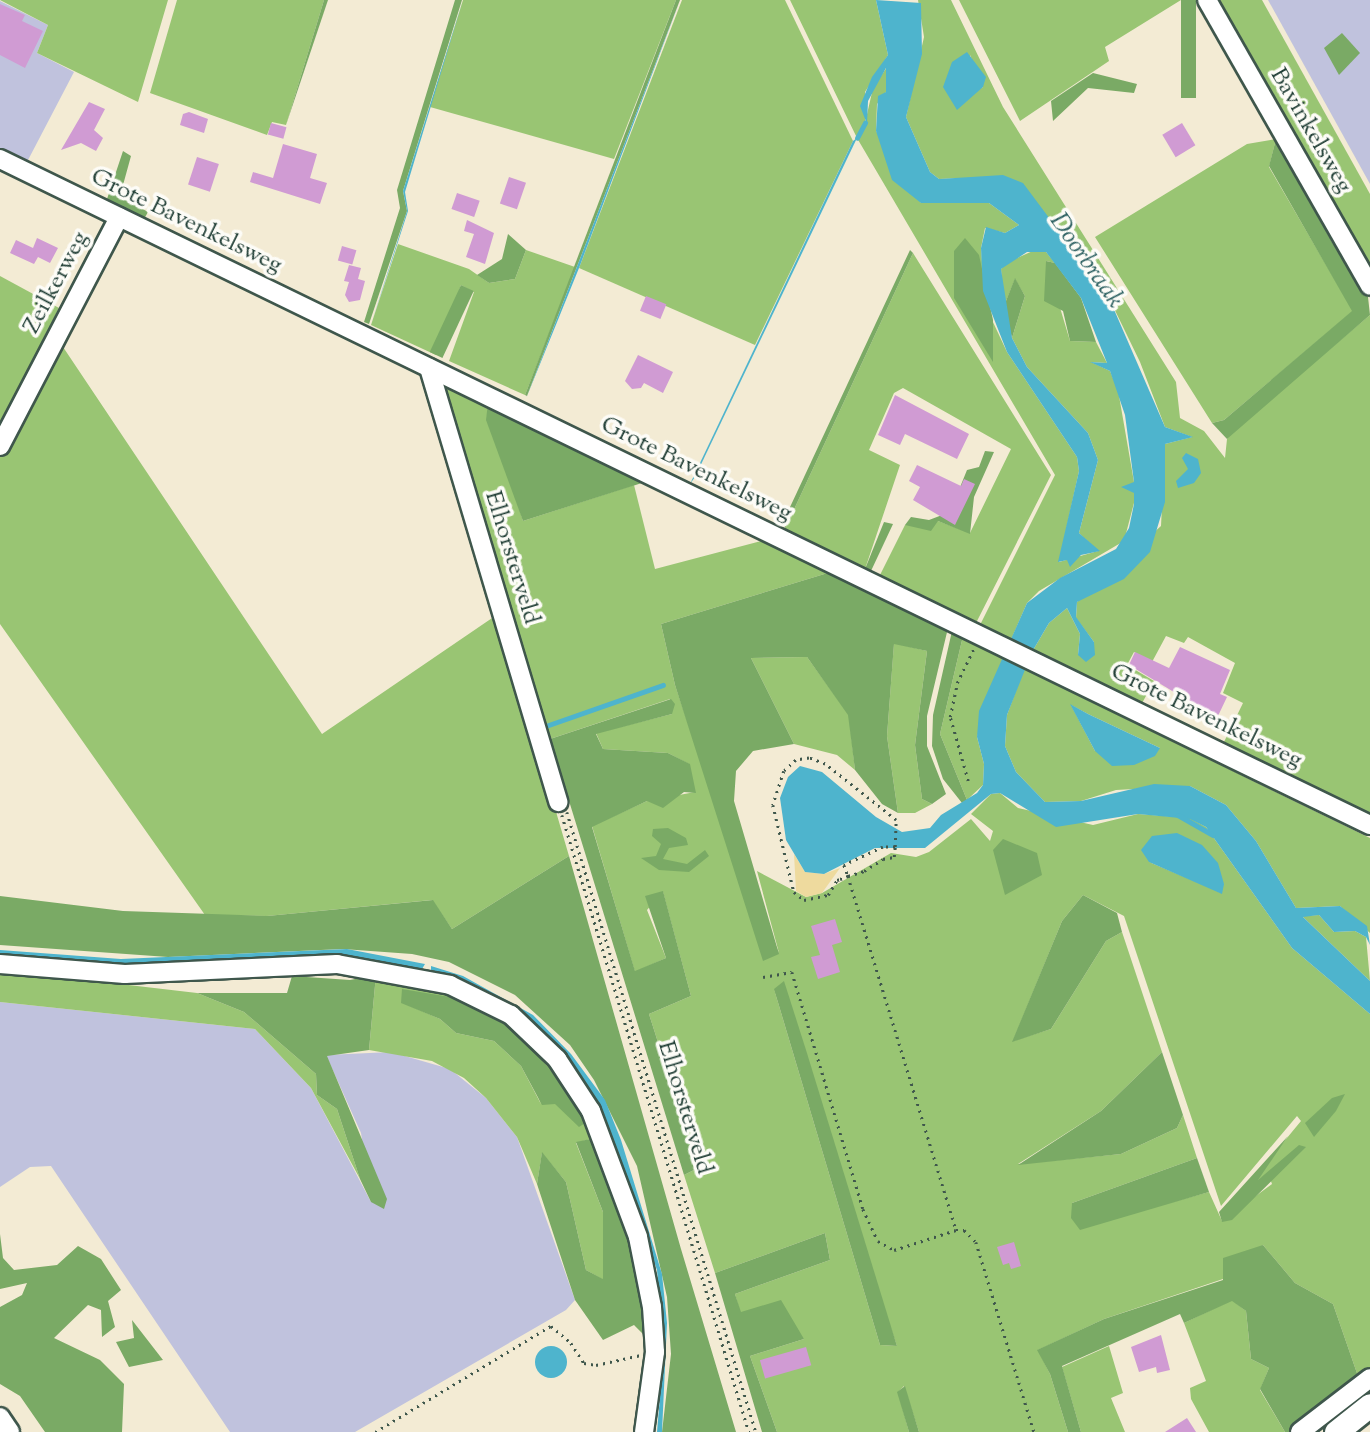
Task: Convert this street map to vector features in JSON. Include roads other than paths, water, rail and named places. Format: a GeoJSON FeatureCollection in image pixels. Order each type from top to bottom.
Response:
{"type":"FeatureCollection","features":[{"type":"Feature","properties":{"kind":"main road"},"geometry":{"type":"LineString","coordinates":[[1336,1432],[1370,1405]]}},
{"type":"Feature","properties":{"kind":"street","name":"Bavinkelsweg"},"geometry":{"type":"LineString","coordinates":[[1207,0],[1370,286]]}},
{"type":"Feature","properties":{"kind":"street","name":"Grote Bavenkelsweg"},"geometry":{"type":"LineString","coordinates":[[0,159],[1370,825]]}},
{"type":"Feature","properties":{"kind":"street","name":"Zeilkerweg"},"geometry":{"type":"LineString","coordinates":[[0,446],[119,217]]}},
{"type":"Feature","properties":{"kind":"street","name":"Elhorsterveld"},"geometry":{"type":"LineString","coordinates":[[429,368],[558,802]]}},
{"type":"Feature","properties":{"kind":"street"},"geometry":{"type":"LineString","coordinates":[[0,964],[125,974],[337,964],[450,985],[510,1015],[536,1036],[570,1077],[611,1157],[647,1272],[654,1352],[645,1432]]}},
{"type":"Feature","properties":{"kind":"street"},"geometry":{"type":"LineString","coordinates":[[1300,1432],[1370,1378]]}},
{"type":"Feature","properties":{"kind":"street"},"geometry":{"type":"LineString","coordinates":[[0,1417],[10,1432]]}},
{"type":"Feature","properties":{"kind":"water"},"geometry":{"type":"Polygon","coordinates":[[[463,0],[405,192],[408,211],[371,325],[407,211],[403,191],[463,0]]]}},
{"type":"Feature","properties":{"kind":"water"},"geometry":{"type":"Polygon","coordinates":[[[680,0],[579,268],[525,401],[527,396],[680,0]]]}},
{"type":"Feature","properties":{"kind":"water"},"geometry":{"type":"Polygon","coordinates":[[[876,0],[921,3],[922,54],[906,117],[930,172],[939,179],[1003,175],[1023,183],[1109,298],[1165,427],[1193,437],[1165,444],[1165,502],[1150,552],[1124,579],[1077,602],[1076,617],[1094,642],[1095,655],[1086,662],[1078,655],[1080,634],[1067,608],[1049,623],[1032,652],[1007,715],[1005,746],[1016,772],[1045,802],[1081,801],[1154,784],[1190,786],[1226,805],[1256,841],[1296,908],[1340,906],[1367,926],[1370,945],[1366,937],[1355,931],[1334,932],[1319,915],[1303,917],[1370,981],[1370,1014],[1292,948],[1206,827],[1190,819],[1138,814],[1056,827],[1000,793],[991,794],[925,848],[875,848],[824,874],[805,872],[786,840],[780,798],[788,777],[800,766],[822,772],[876,817],[902,832],[930,828],[941,815],[977,793],[983,785],[984,764],[977,737],[979,711],[1027,603],[1060,578],[1116,549],[1129,528],[1134,504],[1134,493],[1121,487],[1134,482],[1125,415],[1110,371],[1090,362],[1107,363],[1081,298],[1046,252],[1027,252],[1001,269],[1012,338],[1027,367],[1088,433],[1098,460],[1079,533],[1100,551],[1081,555],[1070,567],[1067,560],[1058,562],[1079,471],[1077,457],[1007,352],[983,291],[981,248],[986,227],[1005,233],[1019,225],[989,203],[921,203],[892,180],[876,131],[878,96],[886,92],[886,68],[868,101],[867,124],[860,106],[872,77],[888,55],[876,0]]]}},
{"type":"Feature","properties":{"kind":"water"},"geometry":{"type":"Polygon","coordinates":[[[967,52],[986,77],[983,87],[957,110],[943,87],[952,62],[967,52]]]}},
{"type":"Feature","properties":{"kind":"water"},"geometry":{"type":"Polygon","coordinates":[[[857,138],[695,477],[690,484],[853,141],[857,138]]]}},
{"type":"Feature","properties":{"kind":"water"},"geometry":{"type":"Polygon","coordinates":[[[1186,453],[1198,459],[1201,473],[1194,483],[1178,488],[1176,481],[1188,469],[1182,458],[1186,453]]]}},
{"type":"Feature","properties":{"kind":"water"},"geometry":{"type":"Polygon","coordinates":[[[1070,704],[1160,748],[1155,756],[1134,765],[1112,766],[1095,751],[1070,704]]]}},
{"type":"Feature","properties":{"kind":"water"},"geometry":{"type":"Polygon","coordinates":[[[1177,833],[1202,845],[1218,863],[1224,884],[1222,894],[1149,862],[1141,850],[1152,836],[1177,833]]]}},
{"type":"Feature","properties":{"kind":"water"},"geometry":{"type":"Polygon","coordinates":[[[347,949],[425,964],[422,969],[329,954],[149,964],[64,963],[0,954],[0,950],[121,959],[347,949]]]}},
{"type":"Feature","properties":{"kind":"water"},"geometry":{"type":"Polygon","coordinates":[[[431,966],[463,976],[533,1015],[571,1054],[605,1100],[621,1140],[662,1274],[667,1323],[662,1432],[657,1432],[664,1350],[657,1270],[604,1115],[563,1051],[524,1015],[498,997],[431,970],[431,966]]]}},
{"type":"Feature","properties":{"kind":"water"},"geometry":{"type":"Polygon","coordinates":[[[551,1346],[563,1350],[567,1362],[563,1374],[551,1378],[539,1374],[535,1362],[539,1350],[551,1346]]]}},
{"type":"Feature","properties":{"kind":"waterway"},"geometry":{"type":"LineString","coordinates":[[857,138],[865,123]]}},
{"type":"Feature","properties":{"kind":"waterway"},"geometry":{"type":"LineString","coordinates":[[543,727],[663,685]]}},
{"type":"Feature","properties":{"kind":"waterway","name":"Doorbraak"},"geometry":{"type":"LineString","coordinates":[[1178,815],[1213,835]]}}]}
